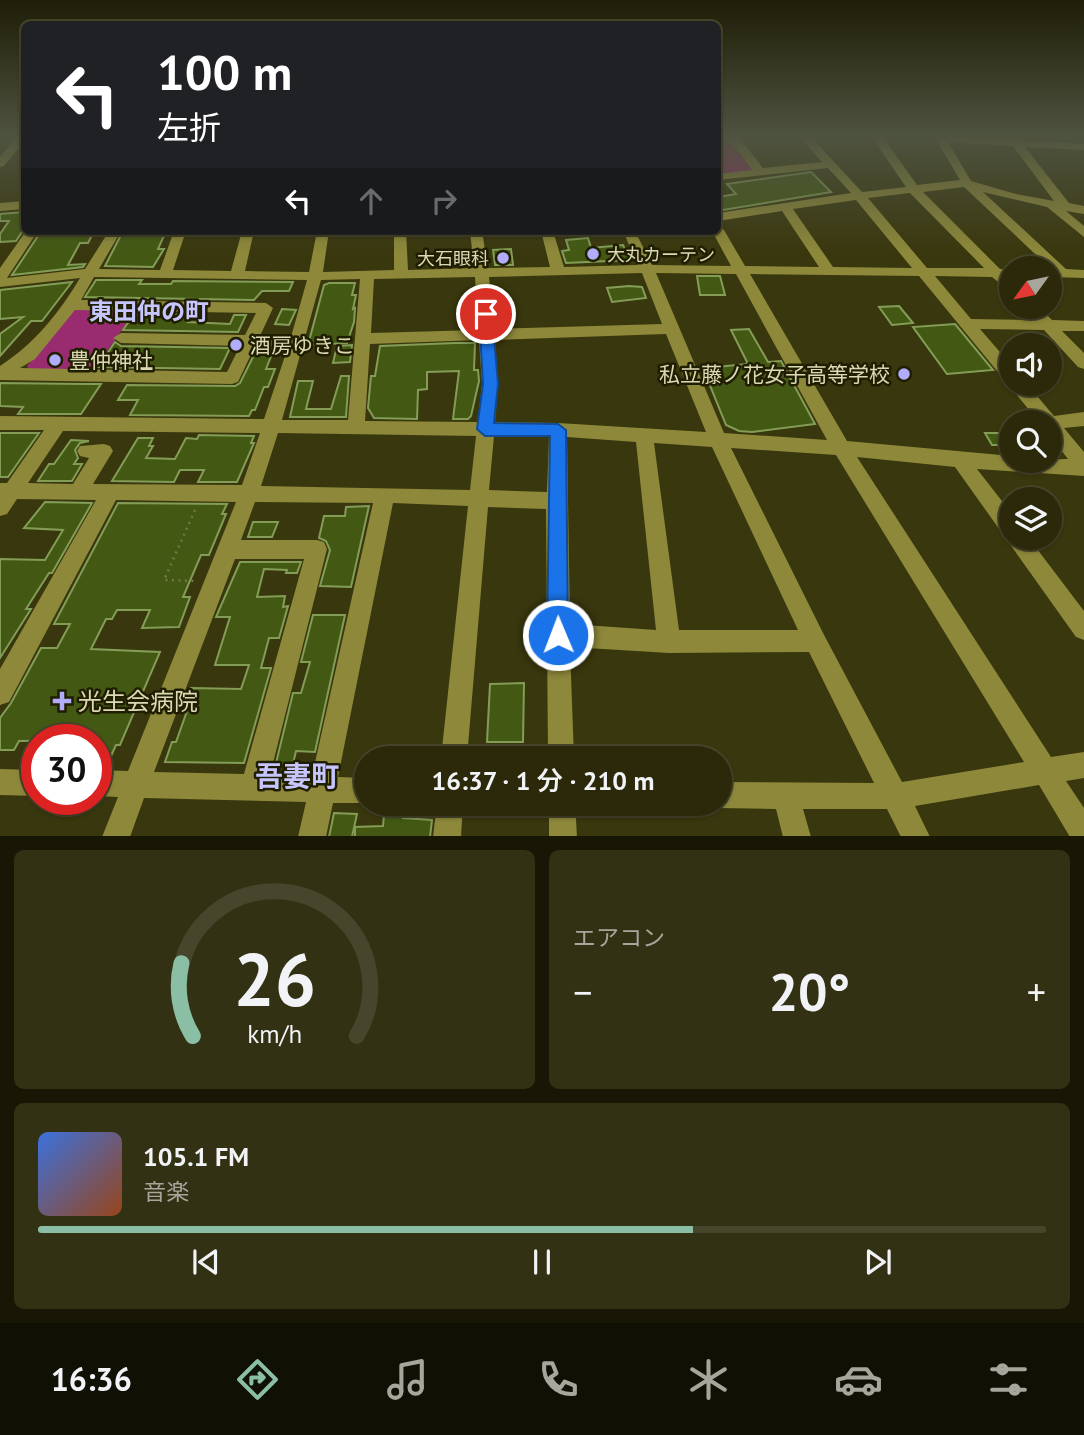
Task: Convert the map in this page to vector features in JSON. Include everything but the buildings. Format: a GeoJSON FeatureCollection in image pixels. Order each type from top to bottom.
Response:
{"type":"FeatureCollection","features":[{"type":"Feature","properties":{"kind":"street"},"geometry":{"type":"LineString","coordinates":[[840,175],[999,363]]}},
{"type":"Feature","properties":{"kind":"street"},"geometry":{"type":"LineString","coordinates":[[903,175],[914,190],[999,276]]}},
{"type":"Feature","properties":{"kind":"street"},"geometry":{"type":"LineString","coordinates":[[962,175],[1039,256]]}},
{"type":"Feature","properties":{"kind":"street"},"geometry":{"type":"LineString","coordinates":[[1041,175],[1065,207]]}},
{"type":"Feature","properties":{"kind":"street"},"geometry":{"type":"LineString","coordinates":[[721,217],[967,183],[994,192],[1084,210]]}},
{"type":"Feature","properties":{"kind":"street"},"geometry":{"type":"LineString","coordinates":[[1051,204],[1084,233]]}},
{"type":"Feature","properties":{"kind":"street"},"geometry":{"type":"LineString","coordinates":[[0,207],[21,205]]}},
{"type":"Feature","properties":{"kind":"street"},"geometry":{"type":"LineString","coordinates":[[785,206],[829,271]]}},
{"type":"Feature","properties":{"kind":"street"},"geometry":{"type":"LineString","coordinates":[[721,234],[842,448],[1084,833]]}},
{"type":"Feature","properties":{"kind":"street"},"geometry":{"type":"LineString","coordinates":[[0,281],[29,235]]}},
{"type":"Feature","properties":{"kind":"street"},"geometry":{"type":"LineString","coordinates":[[0,374],[29,355],[71,305],[113,235]]}},
{"type":"Feature","properties":{"kind":"street"},"geometry":{"type":"LineString","coordinates":[[165,274],[179,235]]}},
{"type":"Feature","properties":{"kind":"street"},"geometry":{"type":"LineString","coordinates":[[237,274],[247,235]]}},
{"type":"Feature","properties":{"kind":"street"},"geometry":{"type":"LineString","coordinates":[[116,836],[218,582],[249,493],[317,276],[322,235]]}},
{"type":"Feature","properties":{"kind":"street"},"geometry":{"type":"LineString","coordinates":[[400,235],[401,275]]}},
{"type":"Feature","properties":{"kind":"street"},"geometry":{"type":"LineString","coordinates":[[455,746],[490,384],[488,334],[477,235]]}},
{"type":"Feature","properties":{"kind":"street"},"geometry":{"type":"LineString","coordinates":[[548,235],[558,271]]}},
{"type":"Feature","properties":{"kind":"street"},"geometry":{"type":"LineString","coordinates":[[631,235],[718,440],[815,641],[916,836]]}},
{"type":"Feature","properties":{"kind":"street"},"geometry":{"type":"LineString","coordinates":[[0,281],[90,273],[317,276],[647,269],[996,273]]}},
{"type":"Feature","properties":{"kind":"street"},"geometry":{"type":"LineString","coordinates":[[1062,273],[1084,274]]}},
{"type":"Feature","properties":{"kind":"street"},"geometry":{"type":"LineString","coordinates":[[356,429],[367,275]]}},
{"type":"Feature","properties":{"kind":"street"},"geometry":{"type":"LineString","coordinates":[[0,374],[232,378],[266,308],[71,305]]}},
{"type":"Feature","properties":{"kind":"street"},"geometry":{"type":"LineString","coordinates":[[1042,319],[1084,363]]}},
{"type":"Feature","properties":{"kind":"street"},"geometry":{"type":"LineString","coordinates":[[966,324],[1084,326]]}},
{"type":"Feature","properties":{"kind":"street"},"geometry":{"type":"LineString","coordinates":[[362,339],[671,329]]}},
{"type":"Feature","properties":{"kind":"street"},"geometry":{"type":"LineString","coordinates":[[121,338],[297,342]]}},
{"type":"Feature","properties":{"kind":"street"},"geometry":{"type":"LineString","coordinates":[[1027,396],[1039,410]]}},
{"type":"Feature","properties":{"kind":"street"},"geometry":{"type":"LineString","coordinates":[[1062,422],[1084,419]]}},
{"type":"Feature","properties":{"kind":"street"},"geometry":{"type":"LineString","coordinates":[[0,423],[558,430],[1084,467]]}},
{"type":"Feature","properties":{"kind":"street"},"geometry":{"type":"LineString","coordinates":[[4,497],[59,423]]}},
{"type":"Feature","properties":{"kind":"street"},"geometry":{"type":"LineString","coordinates":[[558,430],[556,501],[561,746]]}},
{"type":"Feature","properties":{"kind":"street"},"geometry":{"type":"LineString","coordinates":[[644,435],[669,642]]}},
{"type":"Feature","properties":{"kind":"street"},"geometry":{"type":"LineString","coordinates":[[1062,439],[1084,467]]}},
{"type":"Feature","properties":{"kind":"street"},"geometry":{"type":"LineString","coordinates":[[78,492],[104,451],[86,451]]}},
{"type":"Feature","properties":{"kind":"street"},"geometry":{"type":"LineString","coordinates":[[960,460],[999,512]]}},
{"type":"Feature","properties":{"kind":"street"},"geometry":{"type":"LineString","coordinates":[[4,497],[111,492],[385,495],[556,501]]}},
{"type":"Feature","properties":{"kind":"street"},"geometry":{"type":"LineString","coordinates":[[0,693],[111,492]]}},
{"type":"Feature","properties":{"kind":"street"},"geometry":{"type":"LineString","coordinates":[[312,836],[385,495]]}},
{"type":"Feature","properties":{"kind":"street"},"geometry":{"type":"LineString","coordinates":[[229,550],[317,549],[253,788]]}},
{"type":"Feature","properties":{"kind":"street"},"geometry":{"type":"LineString","coordinates":[[1026,550],[1084,629]]}},
{"type":"Feature","properties":{"kind":"street"},"geometry":{"type":"LineString","coordinates":[[558,635],[669,642],[815,641]]}},
{"type":"Feature","properties":{"kind":"street"},"geometry":{"type":"LineString","coordinates":[[732,795],[895,796],[1084,765]]}},
{"type":"Feature","properties":{"kind":"street"},"geometry":{"type":"LineString","coordinates":[[0,782],[21,783]]}},
{"type":"Feature","properties":{"kind":"street"},"geometry":{"type":"LineString","coordinates":[[112,783],[354,791]]}},
{"type":"Feature","properties":{"kind":"street"},"geometry":{"type":"LineString","coordinates":[[786,797],[797,836]]}},
{"type":"Feature","properties":{"kind":"street"},"geometry":{"type":"LineString","coordinates":[[447,836],[449,816]]}},
{"type":"Feature","properties":{"kind":"street"},"geometry":{"type":"LineString","coordinates":[[562,816],[563,836]]}},
{"type":"Feature","properties":{"kind":"path"},"geometry":{"type":"LineString","coordinates":[[203,493],[164,580],[218,582]]}},
{"type":"Feature","properties":{"kind":"shaded area"},"geometry":{"type":"Polygon","coordinates":[[[74,310],[136,310],[93,371],[29,370],[27,366],[74,310]]]}},
{"type":"Feature","properties":{"kind":"place","name":"大丸カーテン"},"geometry":{"type":"Point","coordinates":[593,254]}},
{"type":"Feature","properties":{"kind":"place","name":"大石眼科"},"geometry":{"type":"Point","coordinates":[503,258]}},
{"type":"Feature","properties":{"kind":"place","name":"酒房ゆきこ"},"geometry":{"type":"Point","coordinates":[236,345]}},
{"type":"Feature","properties":{"kind":"place","name":"豊仲神社"},"geometry":{"type":"Point","coordinates":[55,360]}},
{"type":"Feature","properties":{"kind":"place","name":"私立藤ノ花女子高等学校"},"geometry":{"type":"Point","coordinates":[904,374]}},
{"type":"Feature","properties":{"kind":"place","name":"光生会病院"},"geometry":{"type":"Point","coordinates":[62,701]}},
{"type":"Feature","properties":{"kind":"district","name":"東田仲の町"},"geometry":{"type":"Point","coordinates":[149,311]}},
{"type":"Feature","properties":{"kind":"district","name":"吾妻町"},"geometry":{"type":"Point","coordinates":[297,775]}},
{"type":"Feature","properties":{"kind":"route"},"geometry":{"type":"LineString","coordinates":[[486,314],[490,384],[485,429],[558,430],[558,635]]}}]}
